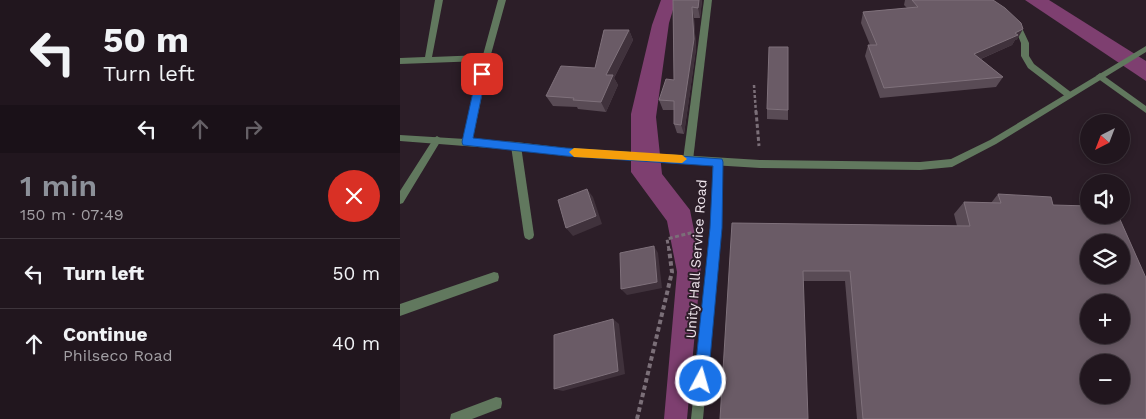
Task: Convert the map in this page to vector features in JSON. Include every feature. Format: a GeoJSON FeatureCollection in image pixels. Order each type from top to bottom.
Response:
{"type":"FeatureCollection","features":[{"type":"Feature","properties":{"kind":"street"},"geometry":{"type":"LineString","coordinates":[[428,60],[439,0]]}},
{"type":"Feature","properties":{"kind":"street"},"geometry":{"type":"LineString","coordinates":[[467,142],[486,58],[502,0]]}},
{"type":"Feature","properties":{"kind":"street"},"geometry":{"type":"LineString","coordinates":[[688,160],[708,0]]}},
{"type":"Feature","properties":{"kind":"street"},"geometry":{"type":"LineString","coordinates":[[1004,16],[1019,30],[1024,43],[1025,56],[1031,66],[1069,95]]}},
{"type":"Feature","properties":{"kind":"street"},"geometry":{"type":"LineString","coordinates":[[400,138],[516,146],[566,152],[760,164],[920,166],[952,163],[980,150],[1146,49]]}},
{"type":"Feature","properties":{"kind":"street"},"geometry":{"type":"LineString","coordinates":[[400,62],[486,58]]}},
{"type":"Feature","properties":{"kind":"street"},"geometry":{"type":"LineString","coordinates":[[1104,74],[1146,110]]}},
{"type":"Feature","properties":{"kind":"street"},"geometry":{"type":"LineString","coordinates":[[400,200],[437,140]]}},
{"type":"Feature","properties":{"kind":"street"},"geometry":{"type":"LineString","coordinates":[[516,146],[529,235]]}},
{"type":"Feature","properties":{"kind":"street","name":"Unity Hall Service Road"},"geometry":{"type":"LineString","coordinates":[[697,419],[716,228],[718,162]]}},
{"type":"Feature","properties":{"kind":"street"},"geometry":{"type":"LineString","coordinates":[[400,310],[494,277]]}},
{"type":"Feature","properties":{"kind":"street"},"geometry":{"type":"LineString","coordinates":[[456,419],[496,403]]}},
{"type":"Feature","properties":{"kind":"path"},"geometry":{"type":"LineString","coordinates":[[754,85],[760,164]]}},
{"type":"Feature","properties":{"kind":"path"},"geometry":{"type":"LineString","coordinates":[[637,419],[672,272],[667,239],[700,230]]}},
{"type":"Feature","properties":{"kind":"shaded area"},"geometry":{"type":"Polygon","coordinates":[[[661,0],[676,0],[669,23],[656,117],[662,174],[690,210],[701,266],[687,419],[664,419],[677,272],[667,221],[631,172],[631,114],[652,25],[661,0]]]}},
{"type":"Feature","properties":{"kind":"shaded area"},"geometry":{"type":"Polygon","coordinates":[[[1025,0],[1049,0],[1146,61],[1146,81],[1025,0]]]}},
{"type":"Feature","properties":{"kind":"building"},"geometry":{"type":"Polygon","coordinates":[[[673,0],[699,0],[698,8],[692,7],[694,39],[681,125],[674,124],[674,101],[659,100],[666,79],[674,80],[673,0]]]}},
{"type":"Feature","properties":{"kind":"building"},"geometry":{"type":"Polygon","coordinates":[[[912,0],[993,0],[1005,8],[1021,23],[1023,29],[1015,33],[1018,35],[974,54],[1003,77],[884,88],[868,45],[877,45],[863,12],[918,7],[912,0]]]}},
{"type":"Feature","properties":{"kind":"building"},"geometry":{"type":"Polygon","coordinates":[[[604,30],[629,30],[606,75],[613,75],[601,102],[546,96],[561,66],[595,68],[604,30]]]}},
{"type":"Feature","properties":{"kind":"building"},"geometry":{"type":"Polygon","coordinates":[[[769,47],[788,47],[788,110],[767,109],[769,47]]]}},
{"type":"Feature","properties":{"kind":"building"},"geometry":{"type":"Polygon","coordinates":[[[587,189],[596,216],[566,228],[558,200],[587,189]]]}},
{"type":"Feature","properties":{"kind":"building"},"geometry":{"type":"Polygon","coordinates":[[[998,194],[1051,197],[1053,205],[1080,206],[1080,224],[1122,224],[1126,234],[1080,234],[1080,284],[1130,284],[1130,242],[1146,278],[1146,419],[863,419],[850,271],[803,271],[808,419],[720,419],[732,223],[970,226],[964,202],[1001,203],[998,194]]]}},
{"type":"Feature","properties":{"kind":"building"},"geometry":{"type":"Polygon","coordinates":[[[654,246],[657,282],[621,289],[620,253],[654,246]]]}},
{"type":"Feature","properties":{"kind":"building"},"geometry":{"type":"Polygon","coordinates":[[[613,319],[618,371],[554,389],[554,335],[613,319]]]}},
{"type":"Feature","properties":{"kind":"slow traffic"},"geometry":{"type":"LineString","coordinates":[[574,152],[682,159]]}},
{"type":"Feature","properties":{"kind":"route"},"geometry":{"type":"LineString","coordinates":[[482,74],[467,142],[566,152],[718,162],[716,228],[701,381]]}}]}
